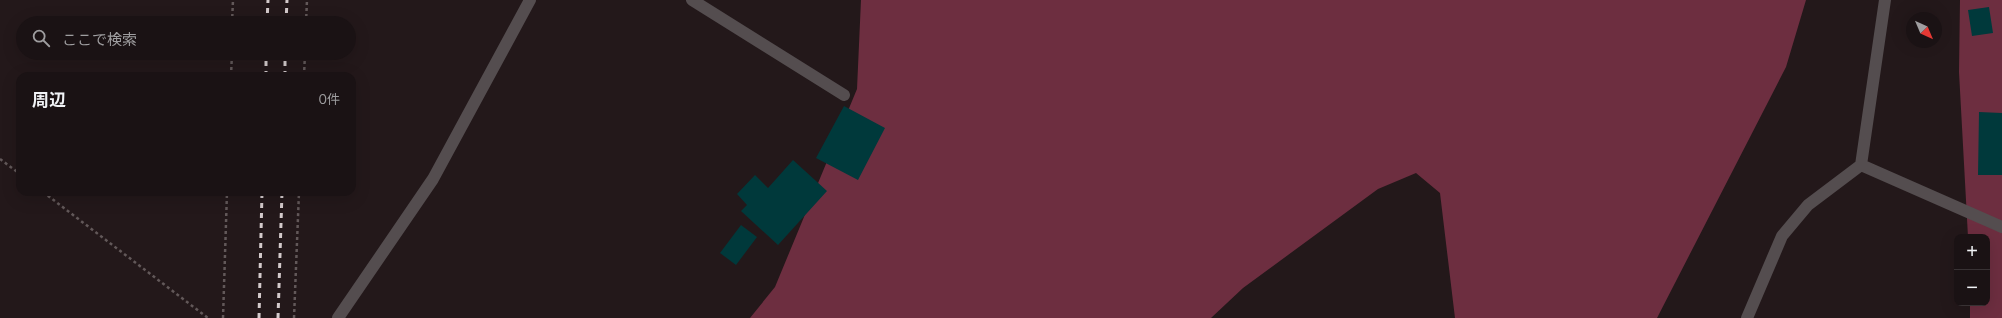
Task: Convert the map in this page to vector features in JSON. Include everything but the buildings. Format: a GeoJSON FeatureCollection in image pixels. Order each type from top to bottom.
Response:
{"type":"FeatureCollection","features":[{"type":"Feature","properties":{"kind":"street"},"geometry":{"type":"LineString","coordinates":[[338,318],[433,179],[530,0]]}},
{"type":"Feature","properties":{"kind":"street"},"geometry":{"type":"LineString","coordinates":[[692,0],[844,95]]}},
{"type":"Feature","properties":{"kind":"street"},"geometry":{"type":"LineString","coordinates":[[1747,318],[1782,236],[1808,205],[1861,165],[1885,0]]}},
{"type":"Feature","properties":{"kind":"street"},"geometry":{"type":"LineString","coordinates":[[1861,165],[2002,227]]}},
{"type":"Feature","properties":{"kind":"path"},"geometry":{"type":"LineString","coordinates":[[232,16],[233,0]]}},
{"type":"Feature","properties":{"kind":"path"},"geometry":{"type":"LineString","coordinates":[[306,16],[307,0]]}},
{"type":"Feature","properties":{"kind":"path"},"geometry":{"type":"LineString","coordinates":[[231,72],[232,60]]}},
{"type":"Feature","properties":{"kind":"path"},"geometry":{"type":"LineString","coordinates":[[304,72],[305,60]]}},
{"type":"Feature","properties":{"kind":"path"},"geometry":{"type":"LineString","coordinates":[[0,159],[16,171]]}},
{"type":"Feature","properties":{"kind":"path"},"geometry":{"type":"LineString","coordinates":[[48,196],[208,318]]}},
{"type":"Feature","properties":{"kind":"path"},"geometry":{"type":"LineString","coordinates":[[224,318],[227,196]]}},
{"type":"Feature","properties":{"kind":"path"},"geometry":{"type":"LineString","coordinates":[[294,318],[299,196]]}},
{"type":"Feature","properties":{"kind":"shaded area"},"geometry":{"type":"Polygon","coordinates":[[[861,0],[1806,0],[1786,67],[1657,318],[1455,318],[1440,193],[1416,173],[1378,189],[1243,288],[1211,318],[750,318],[775,287],[857,89],[861,0]]]}},
{"type":"Feature","properties":{"kind":"shaded area"},"geometry":{"type":"Polygon","coordinates":[[[1960,0],[2002,0],[2002,318],[1970,318],[1970,306],[1990,306],[1990,234],[1968,234],[1959,72],[1960,0]]]}},
{"type":"Feature","properties":{"kind":"railway"},"geometry":{"type":"LineString","coordinates":[[267,16],[268,0]]}},
{"type":"Feature","properties":{"kind":"railway"},"geometry":{"type":"LineString","coordinates":[[286,16],[287,0]]}},
{"type":"Feature","properties":{"kind":"railway"},"geometry":{"type":"LineString","coordinates":[[266,60],[266,72]]}},
{"type":"Feature","properties":{"kind":"railway"},"geometry":{"type":"LineString","coordinates":[[285,60],[285,72]]}},
{"type":"Feature","properties":{"kind":"railway"},"geometry":{"type":"LineString","coordinates":[[259,318],[262,196]]}},
{"type":"Feature","properties":{"kind":"railway"},"geometry":{"type":"LineString","coordinates":[[278,318],[282,196]]}}]}
